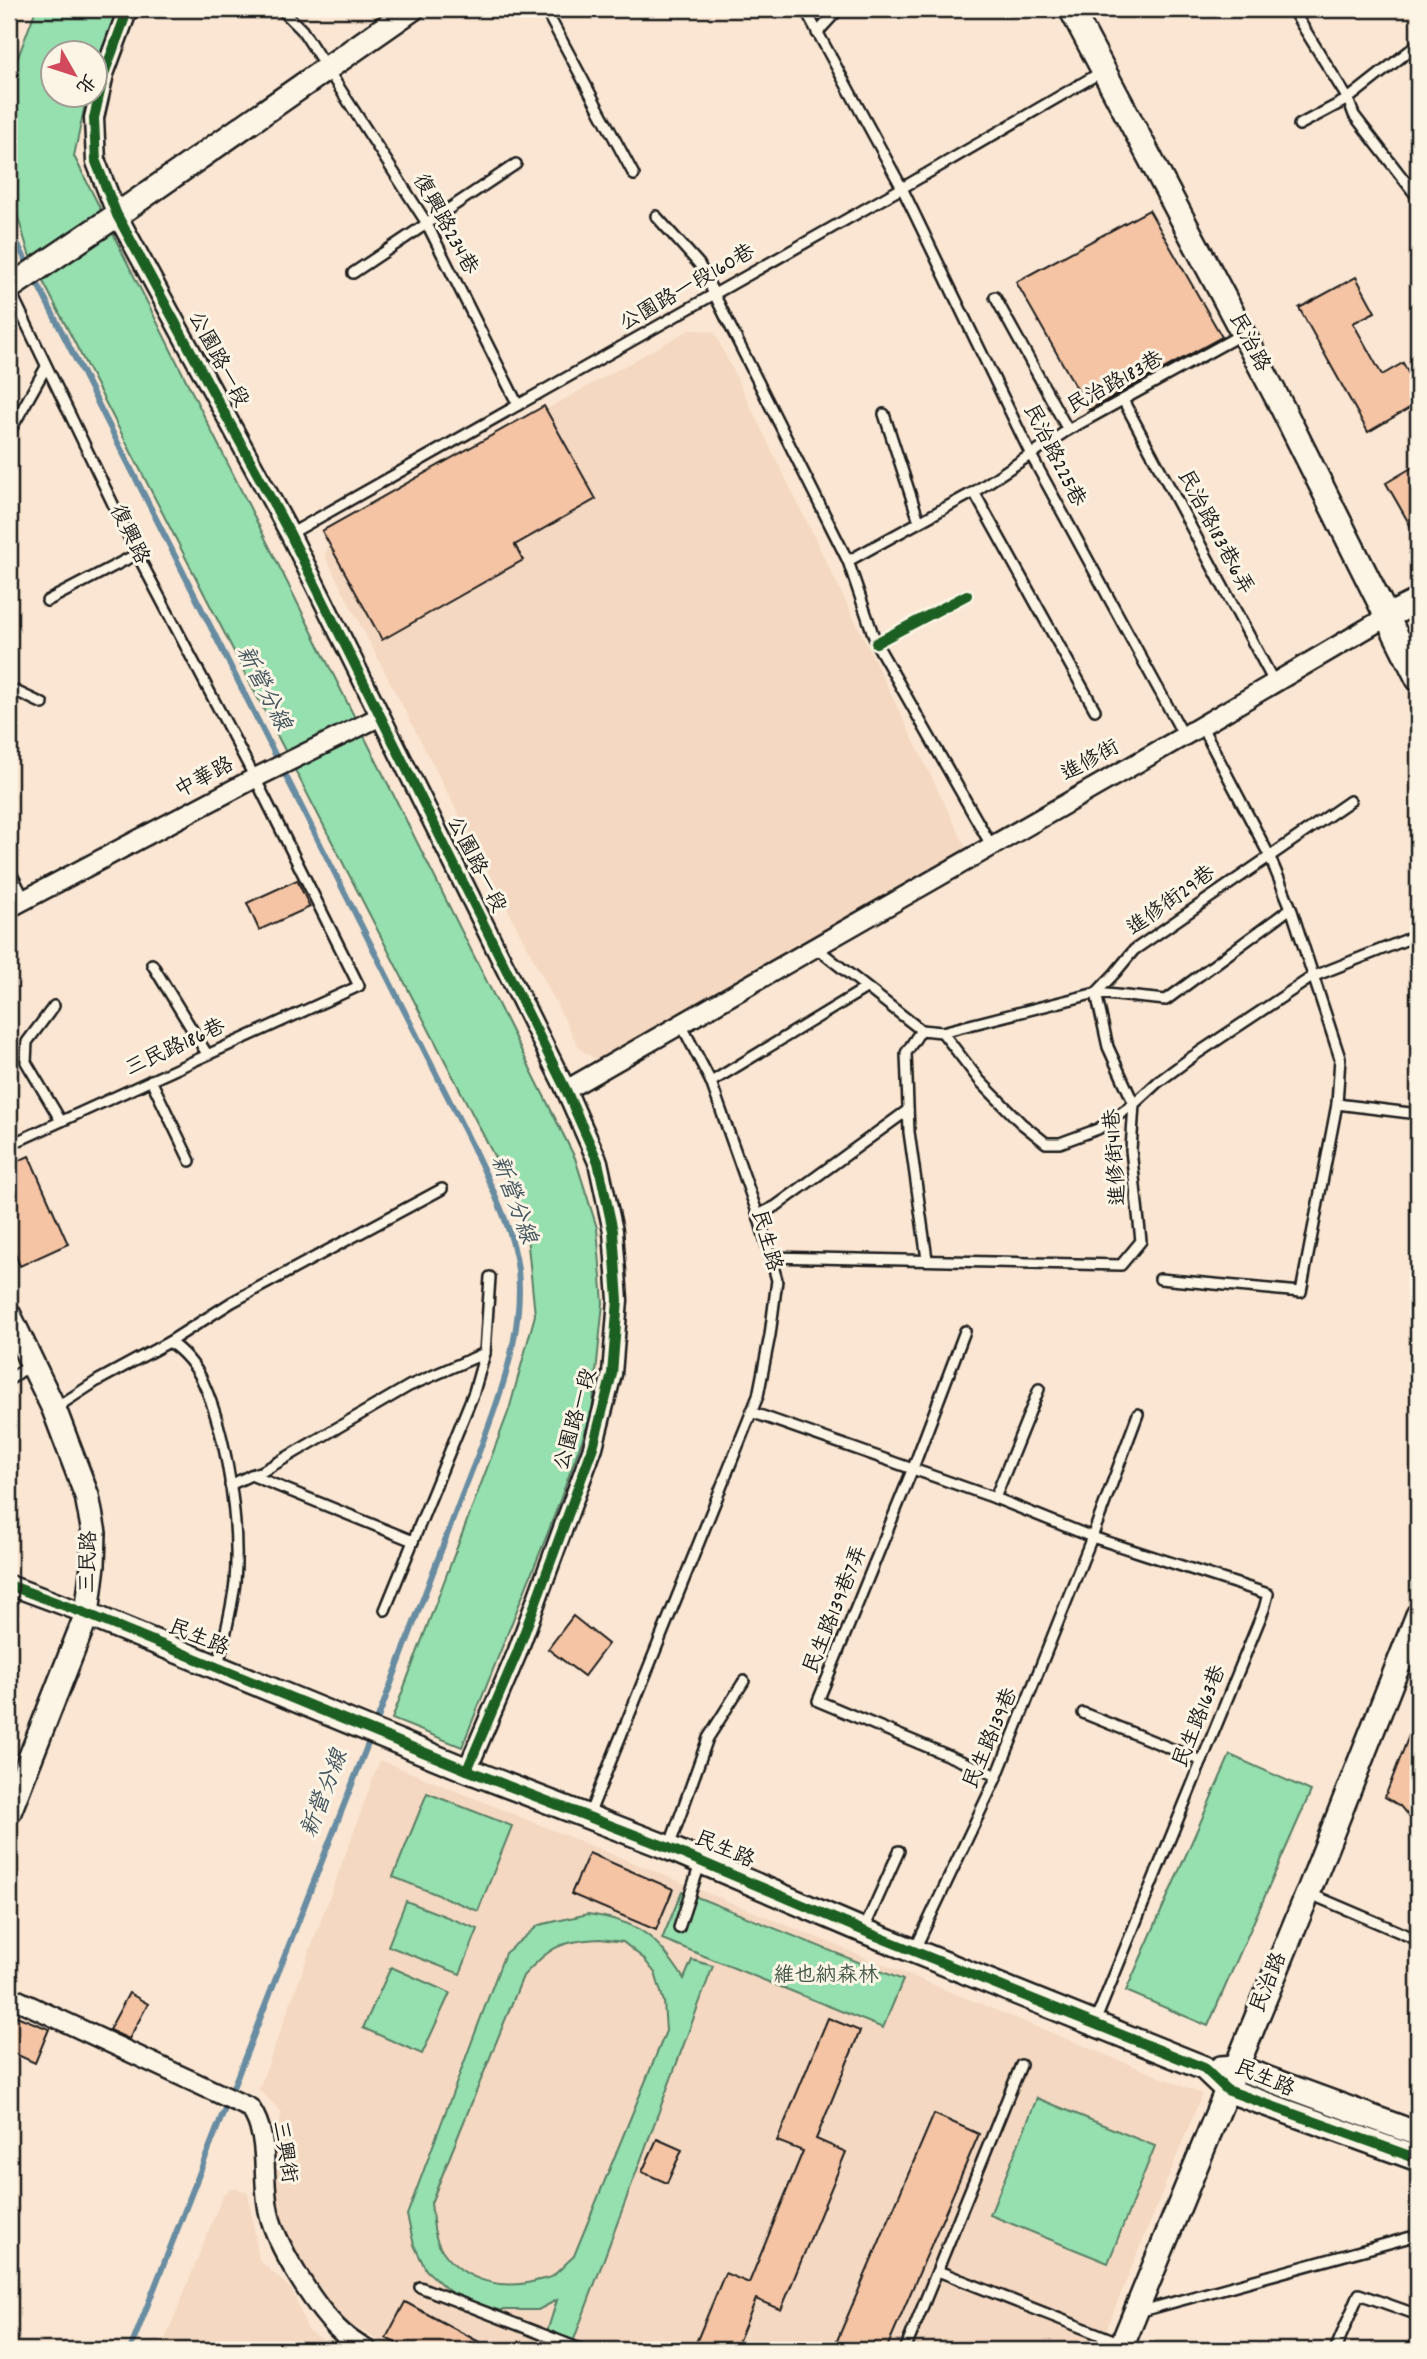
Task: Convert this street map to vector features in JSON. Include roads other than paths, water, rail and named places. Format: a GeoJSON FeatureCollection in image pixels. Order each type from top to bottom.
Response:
{"type":"FeatureCollection","features":[{"type":"Feature","properties":{"kind":"street","name":"公園路一段"},"geometry":{"type":"LineString","coordinates":[[128,9],[104,74],[94,118],[96,162],[117,215],[290,534],[566,1090],[598,1162],[613,1231],[618,1300],[612,1374],[589,1460],[517,1653],[467,1770]]}},
{"type":"Feature","properties":{"kind":"street","name":"復興路"},"geometry":{"type":"LineString","coordinates":[[9,288],[412,9]]}},
{"type":"Feature","properties":{"kind":"street","name":"民治路"},"geometry":{"type":"LineString","coordinates":[[1071,9],[1243,334],[1388,616],[1418,680]]}},
{"type":"Feature","properties":{"kind":"street"},"geometry":{"type":"LineString","coordinates":[[1388,616],[1418,601]]}},
{"type":"Feature","properties":{"kind":"street","name":"進修街"},"geometry":{"type":"LineString","coordinates":[[566,1090],[1388,616]]}},
{"type":"Feature","properties":{"kind":"street"},"geometry":{"type":"LineString","coordinates":[[255,778],[379,717]]}},
{"type":"Feature","properties":{"kind":"street","name":"中華路"},"geometry":{"type":"LineString","coordinates":[[9,908],[255,778]]}},
{"type":"Feature","properties":{"kind":"street","name":"三民路"},"geometry":{"type":"LineString","coordinates":[[9,1315],[54,1409],[87,1496],[94,1533],[93,1565],[86,1614],[15,1779],[9,1812]]}},
{"type":"Feature","properties":{"kind":"street","name":"民生路"},"geometry":{"type":"LineString","coordinates":[[9,1585],[467,1770],[669,1848],[863,1931],[1203,2068],[1227,2090],[1418,2159]]}},
{"type":"Feature","properties":{"kind":"street","name":"民治路"},"geometry":{"type":"LineString","coordinates":[[1122,2347],[1418,1615]]}},
{"type":"Feature","properties":{"kind":"street","name":"三興街"},"geometry":{"type":"LineString","coordinates":[[9,1996],[250,2108],[260,2127],[269,2212],[286,2256],[337,2328],[367,2350]]}},
{"type":"Feature","properties":{"kind":"street","name":"民生路"},"geometry":{"type":"LineString","coordinates":[[1203,2068],[1236,2067],[1418,2134]]}},
{"type":"Feature","properties":{"kind":"lane","name":"復興路234巷"},"geometry":{"type":"LineString","coordinates":[[281,9],[303,30],[426,222],[518,405]]}},
{"type":"Feature","properties":{"kind":"lane"},"geometry":{"type":"LineString","coordinates":[[545,9],[634,175]]}},
{"type":"Feature","properties":{"kind":"lane","name":"民治路225巷"},"geometry":{"type":"LineString","coordinates":[[805,9],[902,188],[1031,455],[1184,736]]}},
{"type":"Feature","properties":{"kind":"lane"},"geometry":{"type":"LineString","coordinates":[[817,33],[839,9]]}},
{"type":"Feature","properties":{"kind":"lane"},"geometry":{"type":"LineString","coordinates":[[1292,9],[1348,99],[1354,115],[1418,195]]}},
{"type":"Feature","properties":{"kind":"lane"},"geometry":{"type":"LineString","coordinates":[[1299,125],[1348,99],[1418,44]]}},
{"type":"Feature","properties":{"kind":"lane","name":"公園路一段160巷"},"geometry":{"type":"LineString","coordinates":[[290,534],[902,188],[1103,71]]}},
{"type":"Feature","properties":{"kind":"lane"},"geometry":{"type":"LineString","coordinates":[[354,273],[426,222],[516,164]]}},
{"type":"Feature","properties":{"kind":"lane"},"geometry":{"type":"LineString","coordinates":[[656,215],[699,264],[848,561],[876,643],[991,845]]}},
{"type":"Feature","properties":{"kind":"lane","name":"復興路"},"geometry":{"type":"LineString","coordinates":[[9,288],[137,554],[255,778]]}},
{"type":"Feature","properties":{"kind":"lane"},"geometry":{"type":"LineString","coordinates":[[995,297],[1068,430]]}},
{"type":"Feature","properties":{"kind":"lane","name":"民治路183巷"},"geometry":{"type":"LineString","coordinates":[[848,561],[974,492],[1068,430],[1243,334]]}},
{"type":"Feature","properties":{"kind":"lane"},"geometry":{"type":"LineString","coordinates":[[9,433],[46,367]]}},
{"type":"Feature","properties":{"kind":"lane","name":"民治路183巷6弄"},"geometry":{"type":"LineString","coordinates":[[1123,400],[1274,682]]}},
{"type":"Feature","properties":{"kind":"lane"},"geometry":{"type":"LineString","coordinates":[[884,414],[919,521]]}},
{"type":"Feature","properties":{"kind":"lane"},"geometry":{"type":"LineString","coordinates":[[974,492],[1095,710]]}},
{"type":"Feature","properties":{"kind":"lane"},"geometry":{"type":"LineString","coordinates":[[47,601],[137,554]]}},
{"type":"Feature","properties":{"kind":"lane"},"geometry":{"type":"LineString","coordinates":[[9,688],[43,704]]}},
{"type":"Feature","properties":{"kind":"lane"},"geometry":{"type":"LineString","coordinates":[[1160,1279],[1301,1292],[1337,1104],[1340,1058],[1291,908],[1269,855],[1201,725]]}},
{"type":"Feature","properties":{"kind":"lane","name":"中華路"},"geometry":{"type":"LineString","coordinates":[[255,778],[359,986]]}},
{"type":"Feature","properties":{"kind":"lane","name":"進修街29巷"},"geometry":{"type":"LineString","coordinates":[[1096,993],[1134,950],[1350,801]]}},
{"type":"Feature","properties":{"kind":"lane"},"geometry":{"type":"LineString","coordinates":[[9,869],[26,900]]}},
{"type":"Feature","properties":{"kind":"lane"},"geometry":{"type":"LineString","coordinates":[[815,947],[921,1030],[942,1032],[1096,993],[1166,1000],[1291,908]]}},
{"type":"Feature","properties":{"kind":"lane"},"geometry":{"type":"LineString","coordinates":[[942,1032],[980,1081],[1021,1123],[1046,1143],[1060,1143],[1098,1129],[1134,1104],[1158,1082],[1312,977],[1418,935]]}},
{"type":"Feature","properties":{"kind":"lane"},"geometry":{"type":"LineString","coordinates":[[152,964],[207,1054]]}},
{"type":"Feature","properties":{"kind":"lane","name":"三民路186巷"},"geometry":{"type":"LineString","coordinates":[[9,1145],[359,986]]}},
{"type":"Feature","properties":{"kind":"lane"},"geometry":{"type":"LineString","coordinates":[[710,1082],[866,988]]}},
{"type":"Feature","properties":{"kind":"lane","name":"進修街41巷"},"geometry":{"type":"LineString","coordinates":[[927,1259],[1121,1265],[1141,1241],[1131,1150],[1134,1104],[1108,1047],[1096,993]]}},
{"type":"Feature","properties":{"kind":"lane"},"geometry":{"type":"LineString","coordinates":[[54,1006],[27,1042],[26,1062],[61,1121]]}},
{"type":"Feature","properties":{"kind":"lane","name":"民生路"},"geometry":{"type":"LineString","coordinates":[[589,1817],[758,1395],[770,1335],[776,1280],[758,1215],[710,1082],[681,1024]]}},
{"type":"Feature","properties":{"kind":"lane"},"geometry":{"type":"LineString","coordinates":[[770,1257],[927,1259],[909,1132],[906,1053],[921,1030]]}},
{"type":"Feature","properties":{"kind":"lane"},"geometry":{"type":"LineString","coordinates":[[151,1080],[190,1161]]}},
{"type":"Feature","properties":{"kind":"lane"},"geometry":{"type":"LineString","coordinates":[[1337,1104],[1418,1114]]}},
{"type":"Feature","properties":{"kind":"lane"},"geometry":{"type":"LineString","coordinates":[[758,1215],[776,1206],[908,1110]]}},
{"type":"Feature","properties":{"kind":"lane"},"geometry":{"type":"LineString","coordinates":[[54,1409],[232,1302],[442,1189]]}},
{"type":"Feature","properties":{"kind":"lane"},"geometry":{"type":"LineString","coordinates":[[385,1610],[474,1392],[485,1353],[490,1277]]}},
{"type":"Feature","properties":{"kind":"lane"},"geometry":{"type":"LineString","coordinates":[[913,1468],[965,1331]]}},
{"type":"Feature","properties":{"kind":"lane","name":"民生路"},"geometry":{"type":"LineString","coordinates":[[169,1342],[181,1350],[203,1380],[219,1430],[230,1485],[235,1582],[217,1667]]}},
{"type":"Feature","properties":{"kind":"lane"},"geometry":{"type":"LineString","coordinates":[[230,1485],[263,1471],[409,1386],[485,1353]]}},
{"type":"Feature","properties":{"kind":"lane"},"geometry":{"type":"LineString","coordinates":[[9,1380],[31,1364]]}},
{"type":"Feature","properties":{"kind":"lane"},"geometry":{"type":"LineString","coordinates":[[995,1498],[1039,1389]]}},
{"type":"Feature","properties":{"kind":"lane","name":"民生路163巷"},"geometry":{"type":"LineString","coordinates":[[751,1412],[995,1498],[1092,1537],[1268,1594],[1094,2023]]}},
{"type":"Feature","properties":{"kind":"lane"},"geometry":{"type":"LineString","coordinates":[[1092,1537],[1138,1415]]}},
{"type":"Feature","properties":{"kind":"lane","name":"民生路139巷7弄"},"geometry":{"type":"LineString","coordinates":[[913,1468],[818,1701],[997,1776]]}},
{"type":"Feature","properties":{"kind":"lane"},"geometry":{"type":"LineString","coordinates":[[251,1475],[413,1541]]}},
{"type":"Feature","properties":{"kind":"lane","name":"民生路139巷"},"geometry":{"type":"LineString","coordinates":[[913,1951],[997,1776],[1092,1537]]}},
{"type":"Feature","properties":{"kind":"lane"},"geometry":{"type":"LineString","coordinates":[[669,1848],[708,1738],[744,1681]]}},
{"type":"Feature","properties":{"kind":"lane"},"geometry":{"type":"LineString","coordinates":[[1083,1713],[1202,1761]]}},
{"type":"Feature","properties":{"kind":"lane"},"geometry":{"type":"LineString","coordinates":[[863,1931],[900,1851]]}},
{"type":"Feature","properties":{"kind":"lane"},"geometry":{"type":"LineString","coordinates":[[679,1928],[701,1862]]}},
{"type":"Feature","properties":{"kind":"lane"},"geometry":{"type":"LineString","coordinates":[[1307,1893],[1418,1940]]}},
{"type":"Feature","properties":{"kind":"lane"},"geometry":{"type":"LineString","coordinates":[[905,2350],[1021,2065]]}},
{"type":"Feature","properties":{"kind":"lane"},"geometry":{"type":"LineString","coordinates":[[1137,2312],[1418,2235]]}},
{"type":"Feature","properties":{"kind":"lane"},"geometry":{"type":"LineString","coordinates":[[938,2271],[1122,2347]]}},
{"type":"Feature","properties":{"kind":"lane"},"geometry":{"type":"LineString","coordinates":[[420,2287],[583,2350]]}},
{"type":"Feature","properties":{"kind":"lane"},"geometry":{"type":"LineString","coordinates":[[1335,2350],[1359,2294],[1418,2315]]}},
{"type":"Feature","properties":{"kind":"waterway","name":"新營分線"},"geometry":{"type":"LineString","coordinates":[[9,33],[18,9]]}},
{"type":"Feature","properties":{"kind":"waterway","name":"新營分線"},"geometry":{"type":"LineString","coordinates":[[9,227],[472,1145],[500,1206],[515,1254],[519,1300],[509,1362],[500,1393],[375,1726]]}},
{"type":"Feature","properties":{"kind":"waterway","name":"新營分線"},"geometry":{"type":"LineString","coordinates":[[130,2350],[371,1736]]}},
{"type":"Feature","properties":{"kind":"park label","name":"維也納森林"},"geometry":{"type":"Point","coordinates":[826,1977]}}]}
